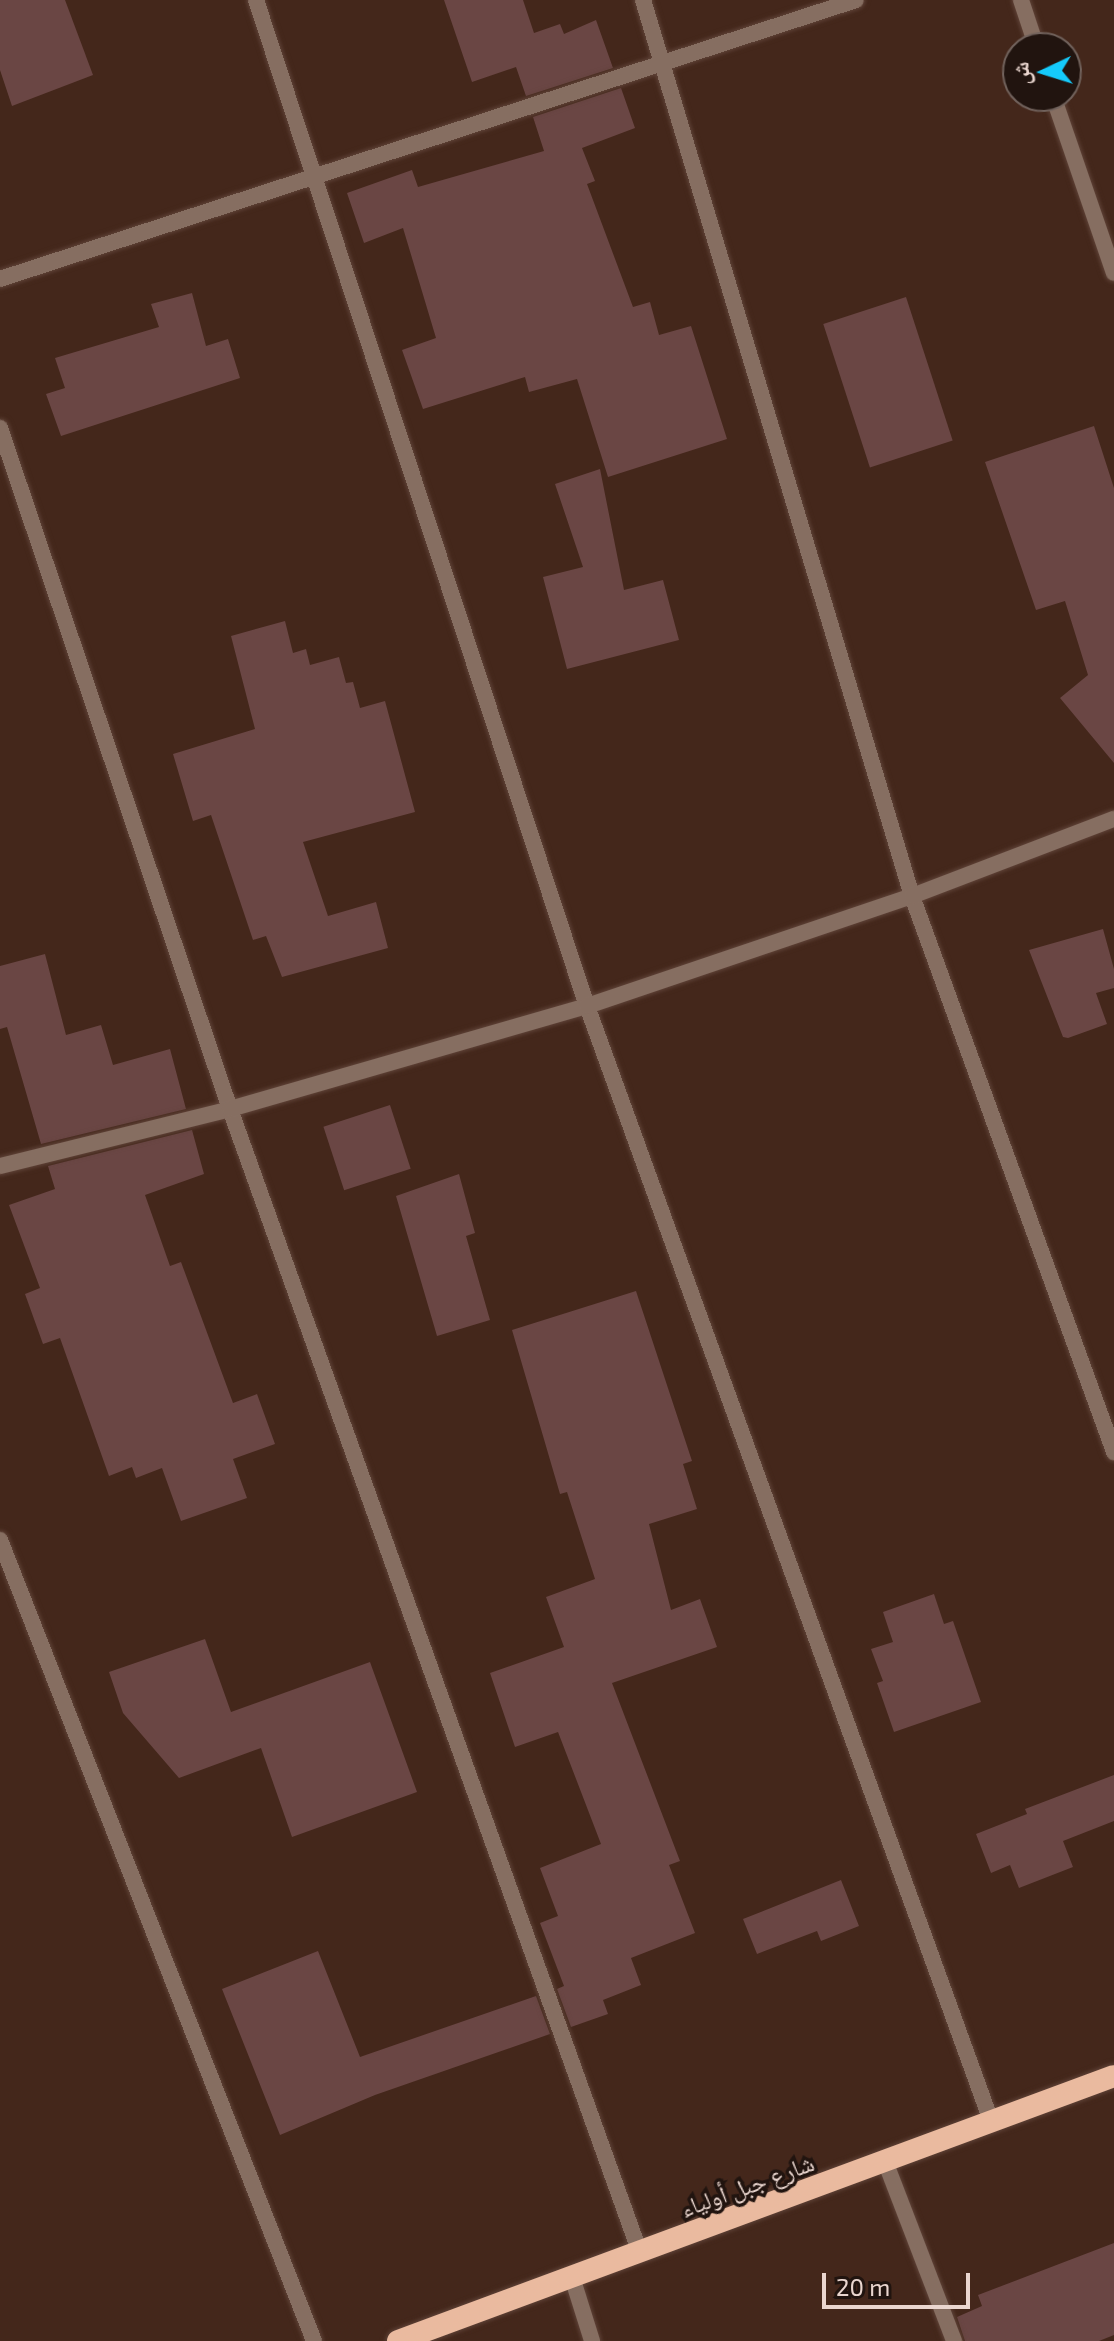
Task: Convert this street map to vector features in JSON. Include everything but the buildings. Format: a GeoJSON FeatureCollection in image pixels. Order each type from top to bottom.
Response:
{"type":"FeatureCollection","features":[{"type":"Feature","properties":{"kind":"highway","name":"شارع جبل أولياء"},"geometry":{"type":"LineString","coordinates":[[398,2341],[1114,2076]]}},
{"type":"Feature","properties":{"kind":"street"},"geometry":{"type":"LineString","coordinates":[[256,0],[587,1006],[991,2121]]}},
{"type":"Feature","properties":{"kind":"street"},"geometry":{"type":"LineString","coordinates":[[643,0],[912,896],[1114,1452]]}},
{"type":"Feature","properties":{"kind":"street"},"geometry":{"type":"LineString","coordinates":[[0,279],[856,0]]}},
{"type":"Feature","properties":{"kind":"street"},"geometry":{"type":"LineString","coordinates":[[1021,0],[1032,32]]}},
{"type":"Feature","properties":{"kind":"street"},"geometry":{"type":"LineString","coordinates":[[1059,112],[1114,273]]}},
{"type":"Feature","properties":{"kind":"street"},"geometry":{"type":"LineString","coordinates":[[0,428],[230,1109],[640,2253]]}},
{"type":"Feature","properties":{"kind":"street"},"geometry":{"type":"LineString","coordinates":[[0,1166],[230,1109],[587,1006],[912,896],[1114,819]]}},
{"type":"Feature","properties":{"kind":"street"},"geometry":{"type":"LineString","coordinates":[[0,1540],[314,2341]]}},
{"type":"Feature","properties":{"kind":"street"},"geometry":{"type":"LineString","coordinates":[[885,2161],[954,2341]]}},
{"type":"Feature","properties":{"kind":"street"},"geometry":{"type":"LineString","coordinates":[[572,2277],[592,2341]]}}]}
